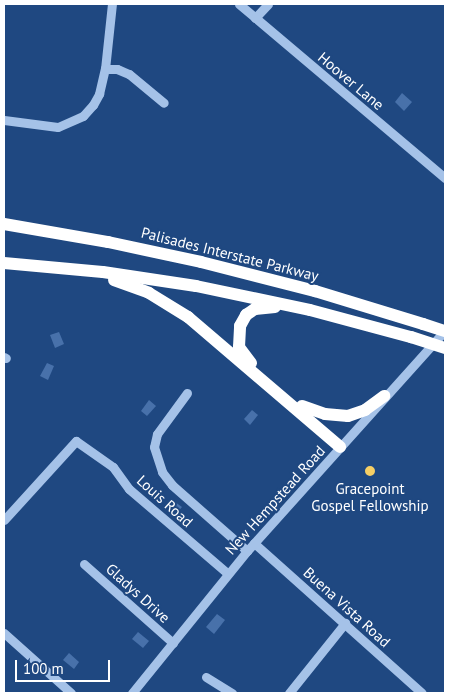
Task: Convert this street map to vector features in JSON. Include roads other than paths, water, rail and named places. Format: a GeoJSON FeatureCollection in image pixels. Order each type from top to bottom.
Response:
{"type":"FeatureCollection","features":[{"type":"Feature","properties":{"kind":"highway","name":"Palisades Interstate Parkway"},"geometry":{"type":"LineString","coordinates":[[4,224],[108,242],[201,262],[308,289],[445,330]]}},
{"type":"Feature","properties":{"kind":"highway"},"geometry":{"type":"LineString","coordinates":[[4,263],[111,273],[265,299],[356,321],[445,348]]}},
{"type":"Feature","properties":{"kind":"highway"},"geometry":{"type":"LineString","coordinates":[[33,265],[121,282],[169,303],[200,326],[342,445]]}},
{"type":"Feature","properties":{"kind":"highway"},"geometry":{"type":"LineString","coordinates":[[342,445],[302,406],[244,355],[238,338],[240,326],[244,318],[256,309],[269,306],[356,321]]}},
{"type":"Feature","properties":{"kind":"highway"},"geometry":{"type":"LineString","coordinates":[[302,406],[325,414],[348,416],[365,410],[384,396]]}},
{"type":"Feature","properties":{"kind":"street"},"geometry":{"type":"LineString","coordinates":[[4,120],[58,127],[73,122],[93,105],[99,94],[105,69],[112,4]]}},
{"type":"Feature","properties":{"kind":"street","name":"Hoover Lane"},"geometry":{"type":"LineString","coordinates":[[239,4],[445,178]]}},
{"type":"Feature","properties":{"kind":"street"},"geometry":{"type":"LineString","coordinates":[[256,18],[268,4]]}},
{"type":"Feature","properties":{"kind":"street"},"geometry":{"type":"LineString","coordinates":[[105,69],[117,69],[130,74],[164,103]]}},
{"type":"Feature","properties":{"kind":"street","name":"New Hempstead Road"},"geometry":{"type":"LineString","coordinates":[[132,693],[228,573],[384,396],[445,330]]}},
{"type":"Feature","properties":{"kind":"street"},"geometry":{"type":"LineString","coordinates":[[187,393],[157,434],[154,447],[162,472],[172,486],[247,551]]}},
{"type":"Feature","properties":{"kind":"street","name":"Louis Road"},"geometry":{"type":"LineString","coordinates":[[4,520],[76,441],[113,467],[129,489],[228,573]]}},
{"type":"Feature","properties":{"kind":"street","name":"Buena Vista Road"},"geometry":{"type":"LineString","coordinates":[[254,543],[422,693]]}},
{"type":"Feature","properties":{"kind":"street","name":"Gladys Drive"},"geometry":{"type":"LineString","coordinates":[[84,564],[173,643]]}},
{"type":"Feature","properties":{"kind":"street"},"geometry":{"type":"LineString","coordinates":[[289,693],[345,623]]}},
{"type":"Feature","properties":{"kind":"street"},"geometry":{"type":"LineString","coordinates":[[4,633],[71,693]]}},
{"type":"Feature","properties":{"kind":"street"},"geometry":{"type":"LineString","coordinates":[[206,677],[232,693]]}},
{"type":"Feature","properties":{"kind":"place","name":"Gracepoint Gospel Fellowship"},"geometry":{"type":"Point","coordinates":[370,471]}}]}
